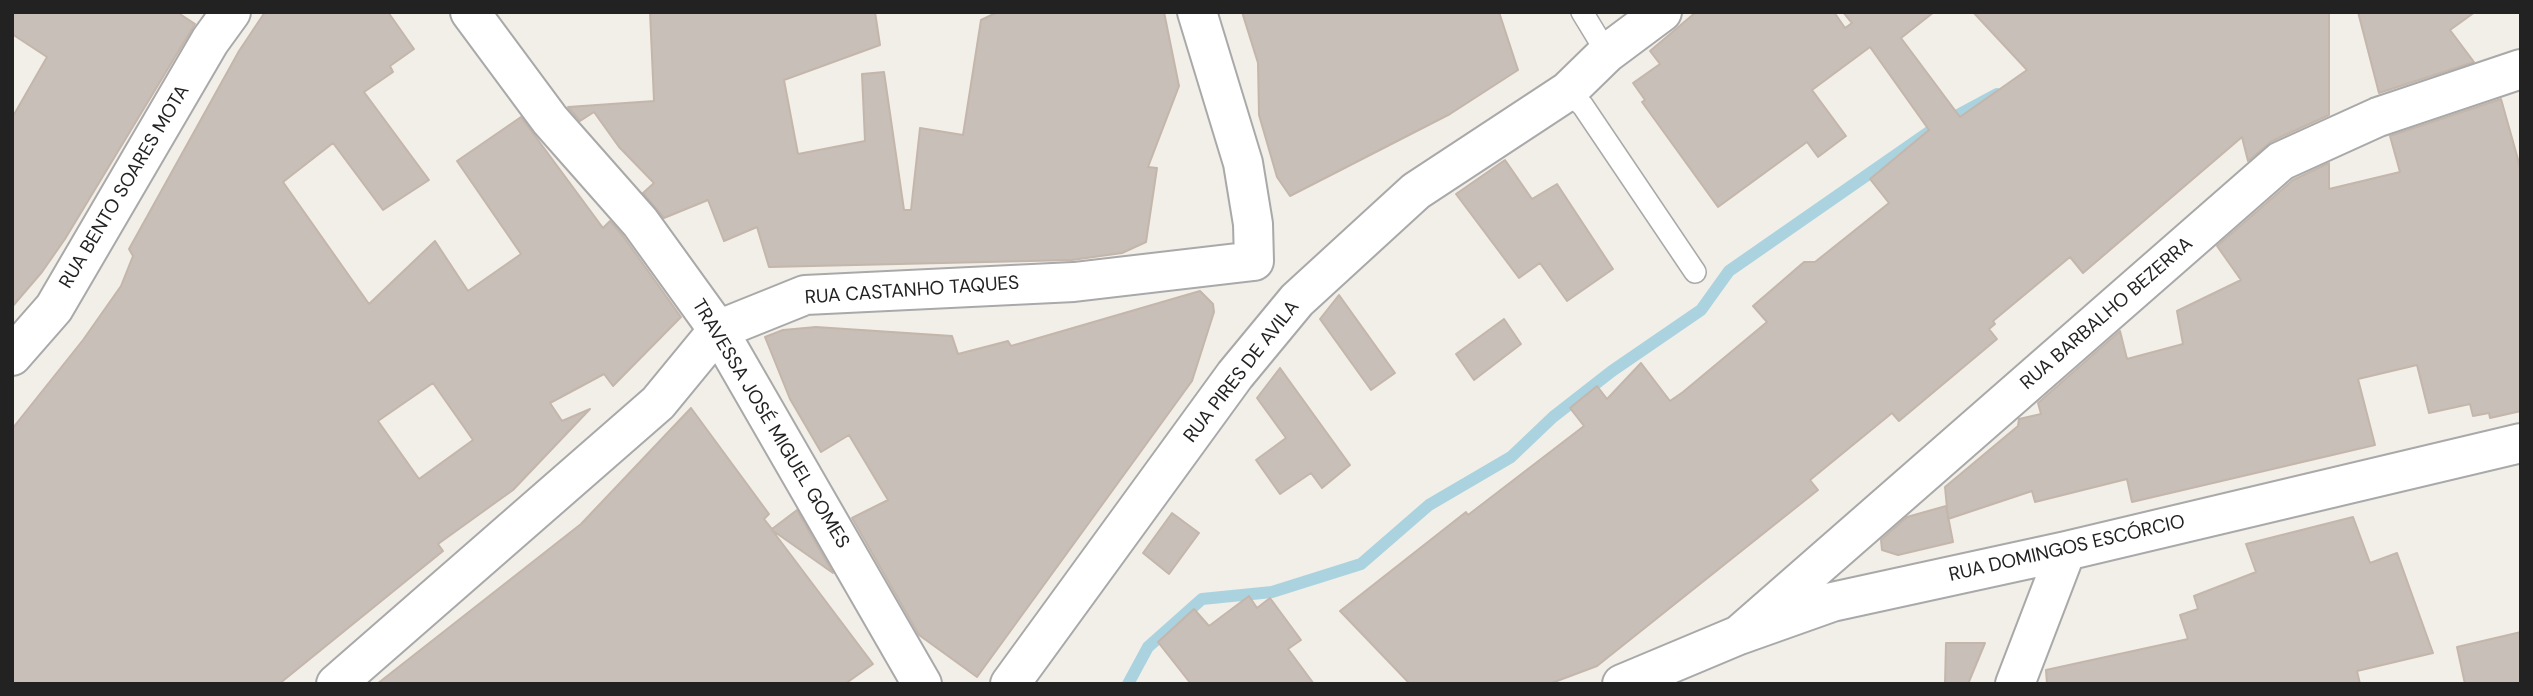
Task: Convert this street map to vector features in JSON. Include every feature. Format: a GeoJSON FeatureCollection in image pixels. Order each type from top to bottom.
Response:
{"type":"FeatureCollection","features":[{"type":"Feature","properties":{"kind":"street","name":"RUA BENTO SOARES MOTA"},"geometry":{"type":"LineString","coordinates":[[12,356],[54,308],[210,41],[231,12]]}},
{"type":"Feature","properties":{"kind":"street","name":"TRAVESSA JOSÉ MIGUEL GOMES"},"geometry":{"type":"LineString","coordinates":[[470,12],[550,120],[640,222],[718,330],[922,684]]}},
{"type":"Feature","properties":{"kind":"street"},"geometry":{"type":"LineString","coordinates":[[1198,12],[1243,163],[1253,224],[1254,261],[1297,300]]}},
{"type":"Feature","properties":{"kind":"street","name":"RUA PIRES DE AVILA"},"geometry":{"type":"LineString","coordinates":[[1010,684],[1235,375],[1297,300],[1416,191],[1567,91],[1607,53],[1662,12]]}},
{"type":"Feature","properties":{"kind":"street","name":"RUA BARBALHO BEZERRA"},"geometry":{"type":"LineString","coordinates":[[1739,635],[2281,161],[2378,117],[2521,69]]}},
{"type":"Feature","properties":{"kind":"street","name":"RUA CASTANHO TAQUES"},"geometry":{"type":"LineString","coordinates":[[336,684],[658,403],[718,330],[806,295],[1074,282],[1254,261]]}},
{"type":"Feature","properties":{"kind":"street","name":"RUA DOMINGOS ESCÓRCIO"},"geometry":{"type":"LineString","coordinates":[[1622,684],[1739,635],[1832,602],[2066,551],[2521,443]]}},
{"type":"Feature","properties":{"kind":"street"},"geometry":{"type":"LineString","coordinates":[[2015,684],[2066,551]]}},
{"type":"Feature","properties":{"kind":"lane"},"geometry":{"type":"LineString","coordinates":[[1582,12],[1607,53]]}},
{"type":"Feature","properties":{"kind":"lane"},"geometry":{"type":"LineString","coordinates":[[1567,91],[1583,106],[1695,272]]}},
{"type":"Feature","properties":{"kind":"building"},"geometry":{"type":"Polygon","coordinates":[[[12,12],[177,12],[195,24],[65,239],[42,272],[12,307],[12,118],[47,57],[12,34],[12,12]]]}},
{"type":"Feature","properties":{"kind":"building"},"geometry":{"type":"Polygon","coordinates":[[[265,12],[388,12],[414,49],[390,66],[393,72],[364,92],[429,180],[383,210],[333,143],[283,182],[369,304],[435,241],[468,291],[521,254],[457,161],[521,117],[603,228],[610,221],[623,236],[681,317],[613,386],[604,374],[550,403],[562,421],[590,409],[513,490],[438,544],[443,551],[279,684],[12,684],[12,429],[83,340],[121,286],[133,256],[129,249],[239,51],[265,12]],[[433,383],[378,421],[419,479],[473,440],[433,383]]]}},
{"type":"Feature","properties":{"kind":"building"},"geometry":{"type":"Polygon","coordinates":[[[650,12],[875,12],[880,45],[784,80],[798,154],[865,141],[862,74],[884,72],[904,210],[911,210],[920,128],[963,135],[981,20],[998,12],[1164,12],[1179,86],[1148,167],[1157,168],[1146,242],[1122,253],[1072,260],[769,267],[757,227],[724,241],[708,200],[664,218],[643,193],[654,183],[619,147],[594,112],[580,121],[568,107],[654,101],[650,12]]]}},
{"type":"Feature","properties":{"kind":"building"},"geometry":{"type":"Polygon","coordinates":[[[1242,12],[1499,12],[1518,70],[1450,114],[1290,196],[1277,177],[1259,115],[1258,63],[1242,12]]]}},
{"type":"Feature","properties":{"kind":"building"},"geometry":{"type":"Polygon","coordinates":[[[1696,12],[1834,12],[1845,28],[1852,23],[1843,12],[1934,12],[1901,38],[1960,117],[2027,70],[1973,12],[2329,12],[2329,115],[2272,141],[2248,161],[2242,137],[2083,273],[2070,257],[1993,321],[1995,324],[1989,329],[1997,339],[1899,421],[1892,413],[1810,480],[1818,490],[1597,666],[1549,684],[1410,684],[1340,611],[1466,512],[1468,515],[1584,426],[1570,408],[1597,386],[1607,399],[1641,363],[1670,401],[1683,392],[1767,322],[1753,306],[1804,262],[1815,262],[1889,203],[1870,179],[1929,130],[1870,47],[1812,90],[1846,136],[1818,157],[1807,142],[1718,207],[1642,102],[1645,100],[1633,83],[1660,64],[1650,51],[1696,12]]]}},
{"type":"Feature","properties":{"kind":"building"},"geometry":{"type":"Polygon","coordinates":[[[2358,12],[2475,12],[2450,30],[2474,62],[2379,93],[2358,12]]]}},
{"type":"Feature","properties":{"kind":"building"},"geometry":{"type":"Polygon","coordinates":[[[2501,99],[2521,170],[2521,411],[2490,418],[2489,413],[2473,416],[2470,404],[2429,413],[2417,365],[2358,379],[2375,445],[2132,502],[2127,479],[2035,502],[2032,491],[1948,519],[1945,487],[2018,426],[2019,419],[2041,414],[2038,403],[2120,331],[2127,359],[2183,344],[2177,311],[2241,280],[2217,246],[2293,180],[2329,163],[2329,189],[2400,172],[2390,136],[2501,99]]]}},
{"type":"Feature","properties":{"kind":"building"},"geometry":{"type":"Polygon","coordinates":[[[1505,160],[1532,199],[1557,184],[1613,269],[1567,301],[1540,263],[1519,278],[1456,194],[1505,160]]]}},
{"type":"Feature","properties":{"kind":"building"},"geometry":{"type":"Polygon","coordinates":[[[1200,291],[1213,304],[1214,312],[1192,381],[977,677],[919,635],[852,518],[888,500],[849,435],[821,452],[790,399],[765,337],[783,330],[816,327],[952,336],[958,354],[1008,341],[1011,346],[1200,291]]]}},
{"type":"Feature","properties":{"kind":"building"},"geometry":{"type":"Polygon","coordinates":[[[1339,295],[1395,373],[1371,390],[1320,319],[1339,295]]]}},
{"type":"Feature","properties":{"kind":"building"},"geometry":{"type":"Polygon","coordinates":[[[1504,319],[1521,344],[1474,380],[1456,354],[1504,319]]]}},
{"type":"Feature","properties":{"kind":"building"},"geometry":{"type":"Polygon","coordinates":[[[1280,368],[1350,465],[1322,488],[1311,473],[1280,494],[1256,460],[1286,438],[1257,398],[1280,368]]]}},
{"type":"Feature","properties":{"kind":"building"},"geometry":{"type":"Polygon","coordinates":[[[691,408],[769,514],[764,519],[772,529],[797,510],[833,573],[772,530],[873,664],[845,684],[377,684],[581,524],[691,408]]]}},
{"type":"Feature","properties":{"kind":"building"},"geometry":{"type":"Polygon","coordinates":[[[1946,506],[1953,542],[1898,555],[1882,550],[1881,540],[1907,517],[1946,506]]]}},
{"type":"Feature","properties":{"kind":"building"},"geometry":{"type":"Polygon","coordinates":[[[1172,513],[1199,533],[1169,574],[1143,553],[1172,513]]]}},
{"type":"Feature","properties":{"kind":"building"},"geometry":{"type":"Polygon","coordinates":[[[2353,517],[2370,563],[2397,553],[2433,653],[2357,671],[2360,684],[2047,684],[2046,670],[2188,639],[2180,615],[2198,609],[2194,596],[2256,572],[2246,544],[2353,517]]]}},
{"type":"Feature","properties":{"kind":"building"},"geometry":{"type":"Polygon","coordinates":[[[1249,596],[1257,608],[1270,598],[1301,640],[1288,649],[1314,684],[1191,684],[1158,642],[1194,609],[1209,626],[1249,596]]]}},
{"type":"Feature","properties":{"kind":"building"},"geometry":{"type":"Polygon","coordinates":[[[2521,632],[2521,684],[2465,684],[2457,647],[2521,632]]]}},
{"type":"Feature","properties":{"kind":"building"},"geometry":{"type":"Polygon","coordinates":[[[1946,643],[1985,643],[1968,684],[1945,684],[1946,643]]]}},
{"type":"Feature","properties":{"kind":"waterway"},"geometry":{"type":"LineString","coordinates":[[1945,122],[1997,94]]}},
{"type":"Feature","properties":{"kind":"waterway"},"geometry":{"type":"LineString","coordinates":[[1128,684],[1148,647],[1202,599],[1272,592],[1361,564],[1429,505],[1511,457],[1553,417],[1612,371],[1701,310],[1729,271],[1929,132]]}}]}
